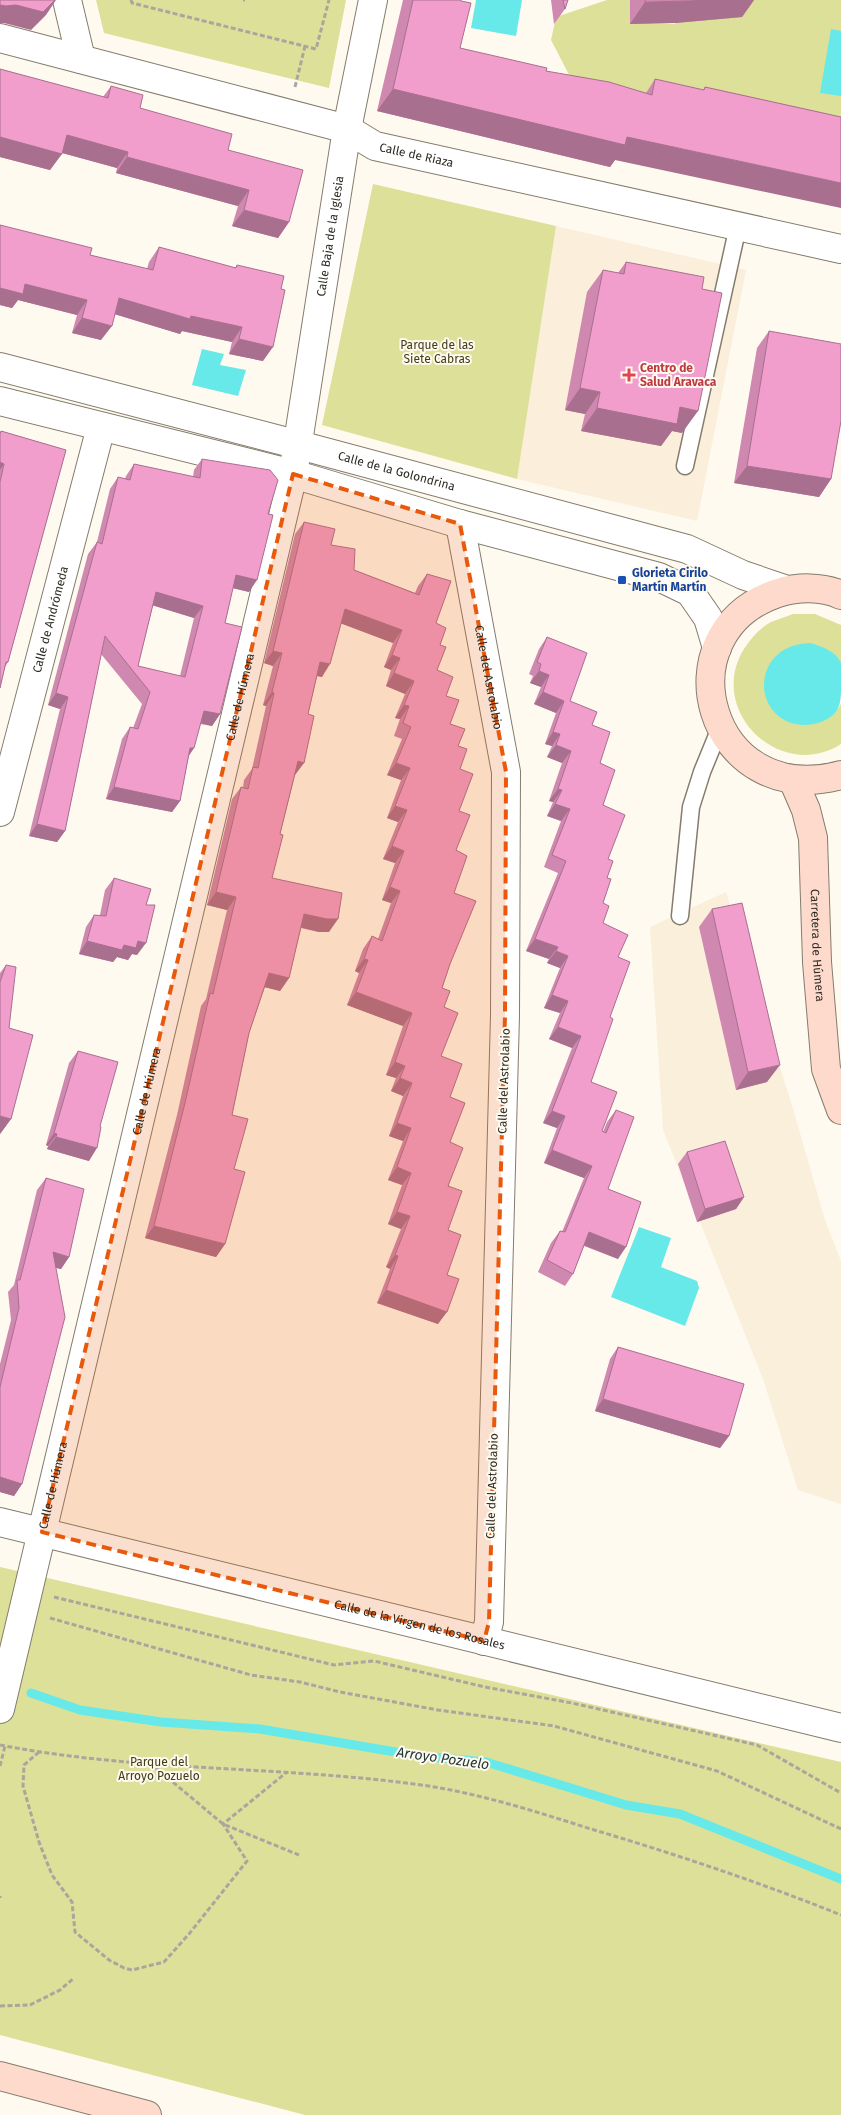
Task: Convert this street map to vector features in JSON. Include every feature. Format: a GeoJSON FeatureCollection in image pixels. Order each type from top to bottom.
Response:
{"type":"FeatureCollection","features":[{"type":"Feature","properties":{"kind":"main road"},"geometry":{"type":"LineString","coordinates":[[841,594],[812,588],[788,590],[765,597],[745,610],[729,627],[717,648],[710,675],[711,702],[720,728],[738,753],[763,771],[792,780],[817,781],[841,775]]}},
{"type":"Feature","properties":{"kind":"main road","name":"Carretera de Húmera"},"geometry":{"type":"LineString","coordinates":[[792,780],[806,810],[813,838],[817,962],[826,1069],[841,1110]]}},
{"type":"Feature","properties":{"kind":"main road"},"geometry":{"type":"LineString","coordinates":[[0,2076],[147,2115]]}},
{"type":"Feature","properties":{"kind":"street"},"geometry":{"type":"LineString","coordinates":[[68,0],[81,59]]}},
{"type":"Feature","properties":{"kind":"street","name":"Calle Baja de la Iglesia"},"geometry":{"type":"LineString","coordinates":[[293,474],[347,129],[373,0]]}},
{"type":"Feature","properties":{"kind":"street","name":"Calle de Riaza"},"geometry":{"type":"LineString","coordinates":[[0,38],[347,129],[375,146],[841,248]]}},
{"type":"Feature","properties":{"kind":"street","name":"Calle de la Golondrina"},"geometry":{"type":"LineString","coordinates":[[0,367],[299,444],[687,549],[743,575],[788,590]]}},
{"type":"Feature","properties":{"kind":"street"},"geometry":{"type":"LineString","coordinates":[[0,401],[293,474],[460,524],[659,577],[690,592],[708,618],[717,648]]}},
{"type":"Feature","properties":{"kind":"street","name":"Calle de Andrómeda"},"geometry":{"type":"LineString","coordinates":[[0,812],[101,427]]}},
{"type":"Feature","properties":{"kind":"street","name":"Calle de Húmera"},"geometry":{"type":"LineString","coordinates":[[0,1709],[293,474]]}},
{"type":"Feature","properties":{"kind":"street","name":"Calle del Astrolabio"},"geometry":{"type":"LineString","coordinates":[[460,524],[506,772],[505,1015],[489,1622],[484,1641]]}},
{"type":"Feature","properties":{"kind":"street","name":"Calle de la Virgen de los Rosales"},"geometry":{"type":"LineString","coordinates":[[0,1522],[841,1728]]}},
{"type":"Feature","properties":{"kind":"lane"},"geometry":{"type":"LineString","coordinates":[[685,466],[738,226]]}},
{"type":"Feature","properties":{"kind":"lane"},"geometry":{"type":"LineString","coordinates":[[680,916],[691,808],[702,772],[720,728]]}},
{"type":"Feature","properties":{"kind":"path"},"geometry":{"type":"LineString","coordinates":[[131,0],[132,3],[316,49],[329,0]]}},
{"type":"Feature","properties":{"kind":"path"},"geometry":{"type":"LineString","coordinates":[[288,114],[305,46]]}},
{"type":"Feature","properties":{"kind":"path"},"geometry":{"type":"LineString","coordinates":[[47,1595],[334,1665],[374,1661],[485,1688],[572,1703],[757,1745],[841,1793]]}},
{"type":"Feature","properties":{"kind":"path"},"geometry":{"type":"LineString","coordinates":[[41,1616],[251,1675],[300,1682],[340,1692],[438,1710],[554,1726],[717,1771],[841,1829]]}},
{"type":"Feature","properties":{"kind":"path"},"geometry":{"type":"LineString","coordinates":[[0,1745],[76,1758],[288,1772],[408,1783],[488,1799],[679,1856],[794,1896],[841,1915]]}},
{"type":"Feature","properties":{"kind":"path"},"geometry":{"type":"LineString","coordinates":[[0,1766],[5,1746]]}},
{"type":"Feature","properties":{"kind":"path"},"geometry":{"type":"LineString","coordinates":[[39,1752],[24,1765],[23,1786],[52,1876],[72,1902],[76,1932],[110,1960],[132,1970],[164,1962],[248,1861],[223,1824],[149,1763]]}},
{"type":"Feature","properties":{"kind":"path"},"geometry":{"type":"LineString","coordinates":[[223,1824],[288,1772]]}},
{"type":"Feature","properties":{"kind":"path"},"geometry":{"type":"LineString","coordinates":[[223,1824],[299,1855]]}},
{"type":"Feature","properties":{"kind":"path"},"geometry":{"type":"LineString","coordinates":[[0,2006],[30,2005],[60,1990],[74,1978]]}},
{"type":"Feature","properties":{"kind":"highlighted area"},"geometry":{"type":"Polygon","coordinates":[[[293,474],[460,524],[506,772],[505,1015],[489,1622],[484,1641],[42,1532],[293,474]]]}},
{"type":"Feature","properties":{"kind":"shaded area","name":"Centro de Salud Aravaca"},"geometry":{"type":"Polygon","coordinates":[[[556,226],[746,270],[697,521],[517,479],[556,226]]]}},
{"type":"Feature","properties":{"kind":"shaded area"},"geometry":{"type":"Polygon","coordinates":[[[726,892],[794,1112],[825,1220],[841,1261],[841,1504],[798,1490],[763,1379],[663,1130],[650,927],[726,892]]]}},
{"type":"Feature","properties":{"kind":"green space"},"geometry":{"type":"Polygon","coordinates":[[[96,0],[346,0],[329,88],[104,33],[96,0]]]}},
{"type":"Feature","properties":{"kind":"green space"},"geometry":{"type":"Polygon","coordinates":[[[607,0],[630,0],[630,24],[675,24],[673,0],[841,0],[841,142],[578,92],[551,40],[556,17],[607,0]]]}},
{"type":"Feature","properties":{"kind":"green space","name":"Parque de las Siete Cabras"},"geometry":{"type":"Polygon","coordinates":[[[373,184],[556,226],[517,479],[322,425],[373,184]]]}},
{"type":"Feature","properties":{"kind":"green space"},"geometry":{"type":"Polygon","coordinates":[[[793,614],[815,614],[841,625],[841,664],[833,654],[835,713],[841,704],[841,744],[818,754],[795,754],[773,747],[755,734],[742,716],[735,695],[735,672],[744,649],[767,624],[793,614]]]}},
{"type":"Feature","properties":{"kind":"green space","name":"Parque del Arroyo Pozuelo"},"geometry":{"type":"Polygon","coordinates":[[[0,1567],[841,1762],[841,2115],[305,2115],[0,2035],[0,1567]]]}},
{"type":"Feature","properties":{"kind":"water"},"geometry":{"type":"Polygon","coordinates":[[[476,0],[522,0],[516,36],[471,28],[476,0]]]}},
{"type":"Feature","properties":{"kind":"water"},"geometry":{"type":"Polygon","coordinates":[[[831,29],[841,31],[841,96],[820,93],[831,29]]]}},
{"type":"Feature","properties":{"kind":"water"},"geometry":{"type":"Polygon","coordinates":[[[202,349],[224,354],[220,365],[246,370],[238,396],[192,385],[202,349]]]}},
{"type":"Feature","properties":{"kind":"water"},"geometry":{"type":"Polygon","coordinates":[[[810,643],[828,650],[839,659],[841,663],[841,697],[838,709],[833,715],[822,722],[805,725],[787,721],[774,712],[767,699],[764,684],[767,670],[775,657],[790,647],[810,643]]]}},
{"type":"Feature","properties":{"kind":"water"},"geometry":{"type":"Polygon","coordinates":[[[639,1227],[671,1238],[661,1267],[697,1281],[699,1288],[685,1326],[611,1297],[639,1227]]]}},
{"type":"Feature","properties":{"kind":"building"},"geometry":{"type":"Polygon","coordinates":[[[0,0],[55,0],[43,12],[16,5],[0,5],[0,0]]]}},
{"type":"Feature","properties":{"kind":"building"},"geometry":{"type":"Polygon","coordinates":[[[413,0],[461,0],[471,3],[460,48],[547,68],[546,71],[609,82],[652,95],[655,79],[704,90],[705,87],[841,117],[841,183],[627,137],[625,145],[393,89],[413,0]]]}},
{"type":"Feature","properties":{"kind":"building"},"geometry":{"type":"Polygon","coordinates":[[[563,0],[568,0],[565,9],[563,0]]]}},
{"type":"Feature","properties":{"kind":"building"},"geometry":{"type":"Polygon","coordinates":[[[645,0],[704,0],[645,2],[645,0]]]}},
{"type":"Feature","properties":{"kind":"building"},"geometry":{"type":"Polygon","coordinates":[[[0,69],[108,98],[111,86],[143,95],[140,108],[232,134],[228,150],[303,170],[289,222],[244,210],[249,190],[127,157],[128,152],[67,135],[62,154],[0,137],[0,69]]]}},
{"type":"Feature","properties":{"kind":"building"},"geometry":{"type":"Polygon","coordinates":[[[0,225],[92,248],[90,255],[153,270],[159,247],[236,268],[237,265],[284,276],[281,289],[285,290],[273,347],[239,339],[242,327],[191,316],[190,319],[119,298],[112,326],[82,318],[87,300],[25,284],[23,294],[0,288],[0,225]]]}},
{"type":"Feature","properties":{"kind":"building"},"geometry":{"type":"Polygon","coordinates":[[[626,262],[704,277],[702,289],[722,293],[698,411],[680,407],[677,424],[597,408],[600,392],[580,388],[603,270],[624,274],[626,262]]]}},
{"type":"Feature","properties":{"kind":"building"},"geometry":{"type":"Polygon","coordinates":[[[769,331],[841,344],[841,421],[831,479],[747,466],[769,331]]]}},
{"type":"Feature","properties":{"kind":"building"},"geometry":{"type":"Polygon","coordinates":[[[1,431],[66,450],[0,688],[0,482],[4,464],[0,462],[1,431]]]}},
{"type":"Feature","properties":{"kind":"building"},"geometry":{"type":"Polygon","coordinates":[[[202,459],[270,470],[278,480],[268,514],[273,515],[257,580],[236,575],[225,623],[242,627],[220,714],[204,711],[194,748],[190,748],[180,801],[114,787],[130,727],[138,729],[150,692],[105,636],[65,831],[37,824],[68,697],[56,693],[97,542],[102,544],[118,477],[130,480],[134,464],[200,478],[202,459]],[[156,592],[138,666],[185,677],[203,606],[156,592]]]}},
{"type":"Feature","properties":{"kind":"building"},"geometry":{"type":"Polygon","coordinates":[[[304,522],[335,529],[331,545],[355,549],[354,570],[419,595],[427,574],[451,581],[436,623],[446,628],[440,645],[446,647],[437,670],[453,677],[446,696],[459,700],[450,724],[465,729],[458,746],[467,749],[460,769],[473,774],[459,811],[470,815],[456,850],[467,856],[454,893],[476,901],[442,988],[450,991],[444,1007],[458,1013],[441,1056],[462,1064],[450,1097],[465,1103],[450,1142],[463,1148],[448,1186],[462,1191],[448,1230],[461,1235],[447,1275],[459,1279],[447,1312],[386,1290],[398,1256],[395,1255],[410,1216],[397,1212],[411,1173],[397,1167],[411,1128],[397,1123],[412,1083],[400,1078],[405,1066],[395,1062],[412,1013],[356,992],[368,960],[364,959],[372,936],[382,941],[400,891],[390,887],[404,851],[392,846],[407,810],[395,806],[410,768],[396,763],[411,727],[403,723],[409,706],[404,705],[414,681],[394,673],[400,658],[392,655],[402,630],[345,609],[330,664],[320,662],[308,714],[314,716],[304,763],[298,761],[280,834],[283,835],[272,878],[342,893],[338,919],[327,919],[304,914],[289,978],[269,973],[249,1033],[232,1115],[248,1119],[234,1169],[245,1172],[225,1244],[154,1226],[210,993],[213,994],[236,897],[216,892],[241,787],[248,789],[253,767],[258,768],[274,693],[272,692],[282,653],[273,651],[304,522]]]}},
{"type":"Feature","properties":{"kind":"building"},"geometry":{"type":"Polygon","coordinates":[[[547,637],[587,653],[570,701],[597,712],[592,725],[610,732],[600,763],[615,770],[603,805],[625,815],[608,859],[613,861],[607,878],[611,879],[603,903],[609,906],[603,923],[628,935],[618,957],[630,962],[610,1017],[613,1019],[591,1082],[617,1092],[602,1131],[606,1133],[616,1110],[634,1117],[608,1189],[641,1202],[626,1247],[589,1232],[573,1274],[547,1260],[560,1231],[565,1232],[592,1166],[552,1150],[565,1116],[552,1111],[581,1036],[558,1027],[568,1001],[552,995],[568,956],[556,951],[558,947],[535,939],[566,861],[552,855],[570,809],[555,804],[562,790],[558,789],[571,751],[556,745],[560,734],[553,732],[564,701],[543,692],[549,675],[539,671],[541,664],[537,662],[547,637]]]}},
{"type":"Feature","properties":{"kind":"building"},"geometry":{"type":"Polygon","coordinates":[[[114,878],[151,889],[146,905],[155,905],[146,943],[138,941],[136,948],[124,945],[122,950],[87,941],[94,915],[106,916],[114,878]]]}},
{"type":"Feature","properties":{"kind":"building"},"geometry":{"type":"Polygon","coordinates":[[[742,903],[780,1065],[748,1072],[712,909],[742,903]]]}},
{"type":"Feature","properties":{"kind":"building"},"geometry":{"type":"Polygon","coordinates":[[[6,965],[16,967],[9,1028],[33,1035],[11,1119],[0,1116],[0,982],[6,965]]]}},
{"type":"Feature","properties":{"kind":"building"},"geometry":{"type":"Polygon","coordinates":[[[78,1051],[118,1062],[100,1126],[97,1148],[56,1137],[57,1134],[54,1133],[78,1051]]]}},
{"type":"Feature","properties":{"kind":"building"},"geometry":{"type":"Polygon","coordinates":[[[725,1141],[744,1197],[705,1209],[687,1152],[725,1141]]]}},
{"type":"Feature","properties":{"kind":"building"},"geometry":{"type":"Polygon","coordinates":[[[46,1178],[84,1189],[69,1257],[53,1252],[65,1317],[22,1484],[0,1477],[0,1387],[19,1308],[17,1280],[20,1280],[46,1178]]]}},
{"type":"Feature","properties":{"kind":"building"},"geometry":{"type":"Polygon","coordinates":[[[618,1347],[744,1384],[729,1436],[603,1399],[618,1347]]]}},
{"type":"Feature","properties":{"kind":"waterway","name":"Arroyo Pozuelo"},"geometry":{"type":"LineString","coordinates":[[31,1693],[80,1710],[161,1722],[260,1729],[419,1756],[486,1762],[626,1805],[680,1814],[841,1879]]}},
{"type":"Feature","properties":{"kind":"place","name":"Centro de Salud Aravaca"},"geometry":{"type":"Point","coordinates":[629,375]}},
{"type":"Feature","properties":{"kind":"place","name":"Glorieta Cirilo Martín Martín"},"geometry":{"type":"Point","coordinates":[622,580]}}]}
